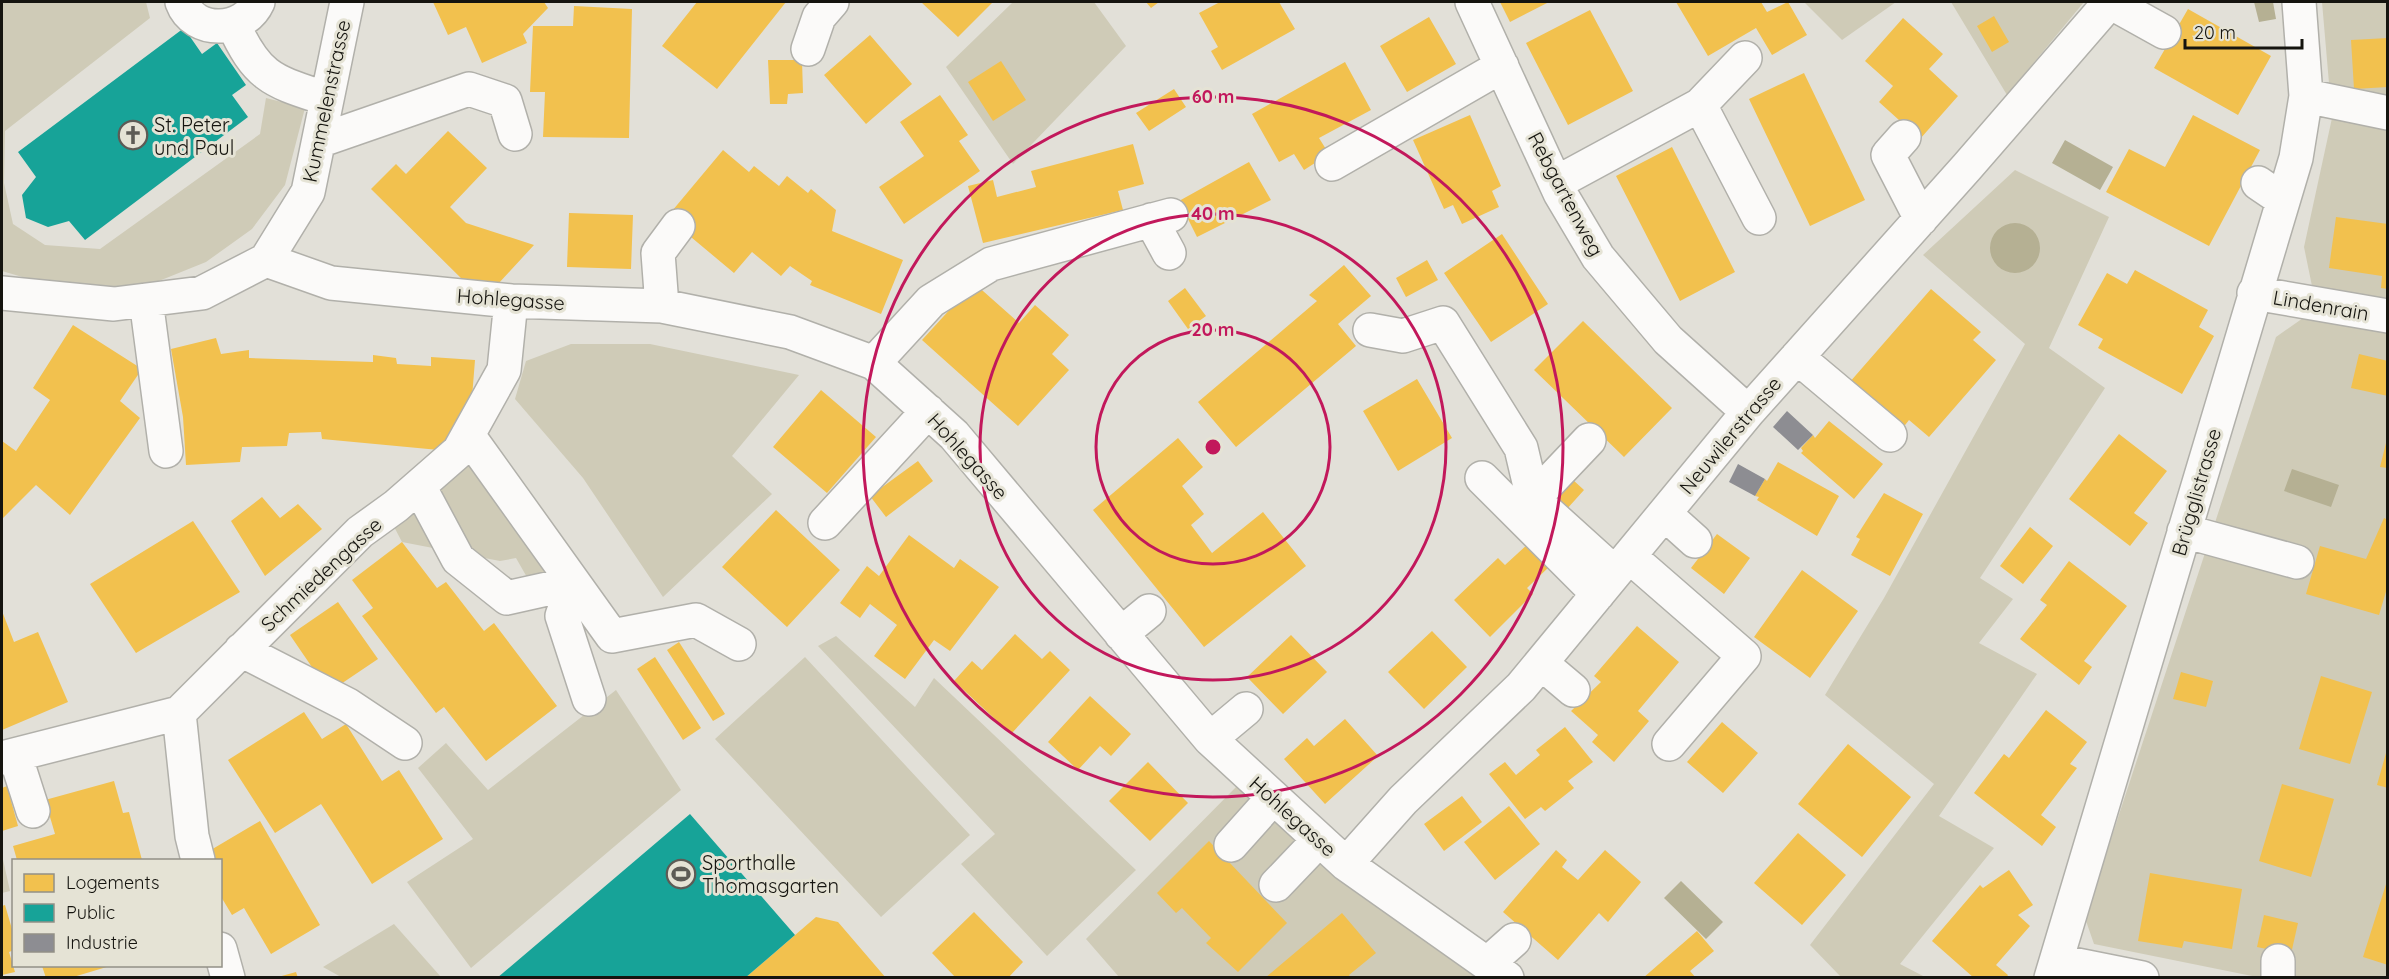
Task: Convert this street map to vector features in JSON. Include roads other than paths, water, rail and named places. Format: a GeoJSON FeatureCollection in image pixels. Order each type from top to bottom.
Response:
{"type":"FeatureCollection","features":[{"type":"Feature","properties":{"kind":"street"},"geometry":{"type":"LineString","coordinates":[[182,2],[192,16],[205,24],[219,27],[245,18],[258,2]]}},
{"type":"Feature","properties":{"kind":"street","name":"Kummelenstrasse"},"geometry":{"type":"LineString","coordinates":[[266,260],[308,192],[347,2]]}},
{"type":"Feature","properties":{"kind":"street"},"geometry":{"type":"LineString","coordinates":[[808,49],[819,17],[832,2]]}},
{"type":"Feature","properties":{"kind":"street","name":"Rebgartenweg"},"geometry":{"type":"LineString","coordinates":[[1472,2],[1556,183],[1598,257],[1668,340],[1748,411]]}},
{"type":"Feature","properties":{"kind":"street"},"geometry":{"type":"LineString","coordinates":[[2110,2],[2164,33]]}},
{"type":"Feature","properties":{"kind":"street","name":"Neuwilerstrasse"},"geometry":{"type":"LineString","coordinates":[[1346,864],[1403,800],[1521,687],[1748,411],[1921,219],[2110,2]]}},
{"type":"Feature","properties":{"kind":"street","name":"Brügglistrasse"},"geometry":{"type":"LineString","coordinates":[[2054,969],[2254,293],[2271,191],[2296,158],[2306,96],[2299,2]]}},
{"type":"Feature","properties":{"kind":"street"},"geometry":{"type":"LineString","coordinates":[[233,24],[247,54],[275,82],[327,99]]}},
{"type":"Feature","properties":{"kind":"street"},"geometry":{"type":"LineString","coordinates":[[1556,183],[1700,105],[1745,58]]}},
{"type":"Feature","properties":{"kind":"street"},"geometry":{"type":"LineString","coordinates":[[1332,164],[1502,66]]}},
{"type":"Feature","properties":{"kind":"street"},"geometry":{"type":"LineString","coordinates":[[318,141],[469,89],[505,101],[515,134]]}},
{"type":"Feature","properties":{"kind":"street"},"geometry":{"type":"LineString","coordinates":[[2306,96],[2388,112]]}},
{"type":"Feature","properties":{"kind":"street"},"geometry":{"type":"LineString","coordinates":[[1700,105],[1759,218]]}},
{"type":"Feature","properties":{"kind":"street"},"geometry":{"type":"LineString","coordinates":[[1904,138],[1888,155],[1921,219]]}},
{"type":"Feature","properties":{"kind":"street"},"geometry":{"type":"LineString","coordinates":[[874,363],[931,301],[991,264],[1161,217],[1169,254]]}},
{"type":"Feature","properties":{"kind":"street"},"geometry":{"type":"LineString","coordinates":[[662,306],[658,252],[678,226]]}},
{"type":"Feature","properties":{"kind":"street"},"geometry":{"type":"LineString","coordinates":[[2,293],[114,304],[202,293],[266,260]]}},
{"type":"Feature","properties":{"kind":"street","name":"Hohlegasse"},"geometry":{"type":"LineString","coordinates":[[266,260],[331,283],[511,301],[662,306],[790,332],[874,363],[954,435],[1210,739],[1346,864],[1497,971]]}},
{"type":"Feature","properties":{"kind":"street","name":"Lindenrain"},"geometry":{"type":"LineString","coordinates":[[2254,293],[2385,325]]}},
{"type":"Feature","properties":{"kind":"street"},"geometry":{"type":"LineString","coordinates":[[146,300],[166,451]]}},
{"type":"Feature","properties":{"kind":"street","name":"Schmiedengasse"},"geometry":{"type":"LineString","coordinates":[[179,713],[360,532],[459,451],[504,370],[511,301]]}},
{"type":"Feature","properties":{"kind":"street"},"geometry":{"type":"LineString","coordinates":[[1370,330],[1403,336],[1443,323],[1521,448],[1533,499],[1614,574]]}},
{"type":"Feature","properties":{"kind":"street"},"geometry":{"type":"LineString","coordinates":[[1797,357],[1890,435]]}},
{"type":"Feature","properties":{"kind":"street"},"geometry":{"type":"LineString","coordinates":[[825,523],[928,411]]}},
{"type":"Feature","properties":{"kind":"street"},"geometry":{"type":"LineString","coordinates":[[468,435],[612,636],[696,620],[739,644]]}},
{"type":"Feature","properties":{"kind":"street"},"geometry":{"type":"LineString","coordinates":[[1533,499],[1589,440]]}},
{"type":"Feature","properties":{"kind":"street"},"geometry":{"type":"LineString","coordinates":[[1482,478],[1614,574],[1744,656],[1669,744]]}},
{"type":"Feature","properties":{"kind":"street"},"geometry":{"type":"LineString","coordinates":[[419,486],[458,559],[507,598],[574,584]]}},
{"type":"Feature","properties":{"kind":"street"},"geometry":{"type":"LineString","coordinates":[[1665,514],[1695,541]]}},
{"type":"Feature","properties":{"kind":"street"},"geometry":{"type":"LineString","coordinates":[[2184,531],[2297,562]]}},
{"type":"Feature","properties":{"kind":"street"},"geometry":{"type":"LineString","coordinates":[[574,584],[562,616],[589,699]]}},
{"type":"Feature","properties":{"kind":"street"},"geometry":{"type":"LineString","coordinates":[[1122,634],[1149,611]]}},
{"type":"Feature","properties":{"kind":"street"},"geometry":{"type":"LineString","coordinates":[[241,650],[348,705],[405,743]]}},
{"type":"Feature","properties":{"kind":"street"},"geometry":{"type":"LineString","coordinates":[[1541,663],[1573,690]]}},
{"type":"Feature","properties":{"kind":"street"},"geometry":{"type":"LineString","coordinates":[[1210,739],[1246,709]]}},
{"type":"Feature","properties":{"kind":"street"},"geometry":{"type":"LineString","coordinates":[[33,811],[8,757],[179,713],[192,836],[198,859]]}},
{"type":"Feature","properties":{"kind":"street"},"geometry":{"type":"LineString","coordinates":[[1231,845],[1273,798]]}},
{"type":"Feature","properties":{"kind":"street"},"geometry":{"type":"LineString","coordinates":[[1276,885],[1319,840]]}},
{"type":"Feature","properties":{"kind":"street"},"geometry":{"type":"LineString","coordinates":[[1497,971],[1514,940]]}},
{"type":"Feature","properties":{"kind":"street"},"geometry":{"type":"LineString","coordinates":[[2054,969],[2142,978]]}},
{"type":"Feature","properties":{"kind":"place","name":"St. Peter und Paul"},"geometry":{"type":"Point","coordinates":[133,135]}},
{"type":"Feature","properties":{"kind":"place","name":"Sporthalle Thomasgarten"},"geometry":{"type":"Point","coordinates":[681,874]}}]}
